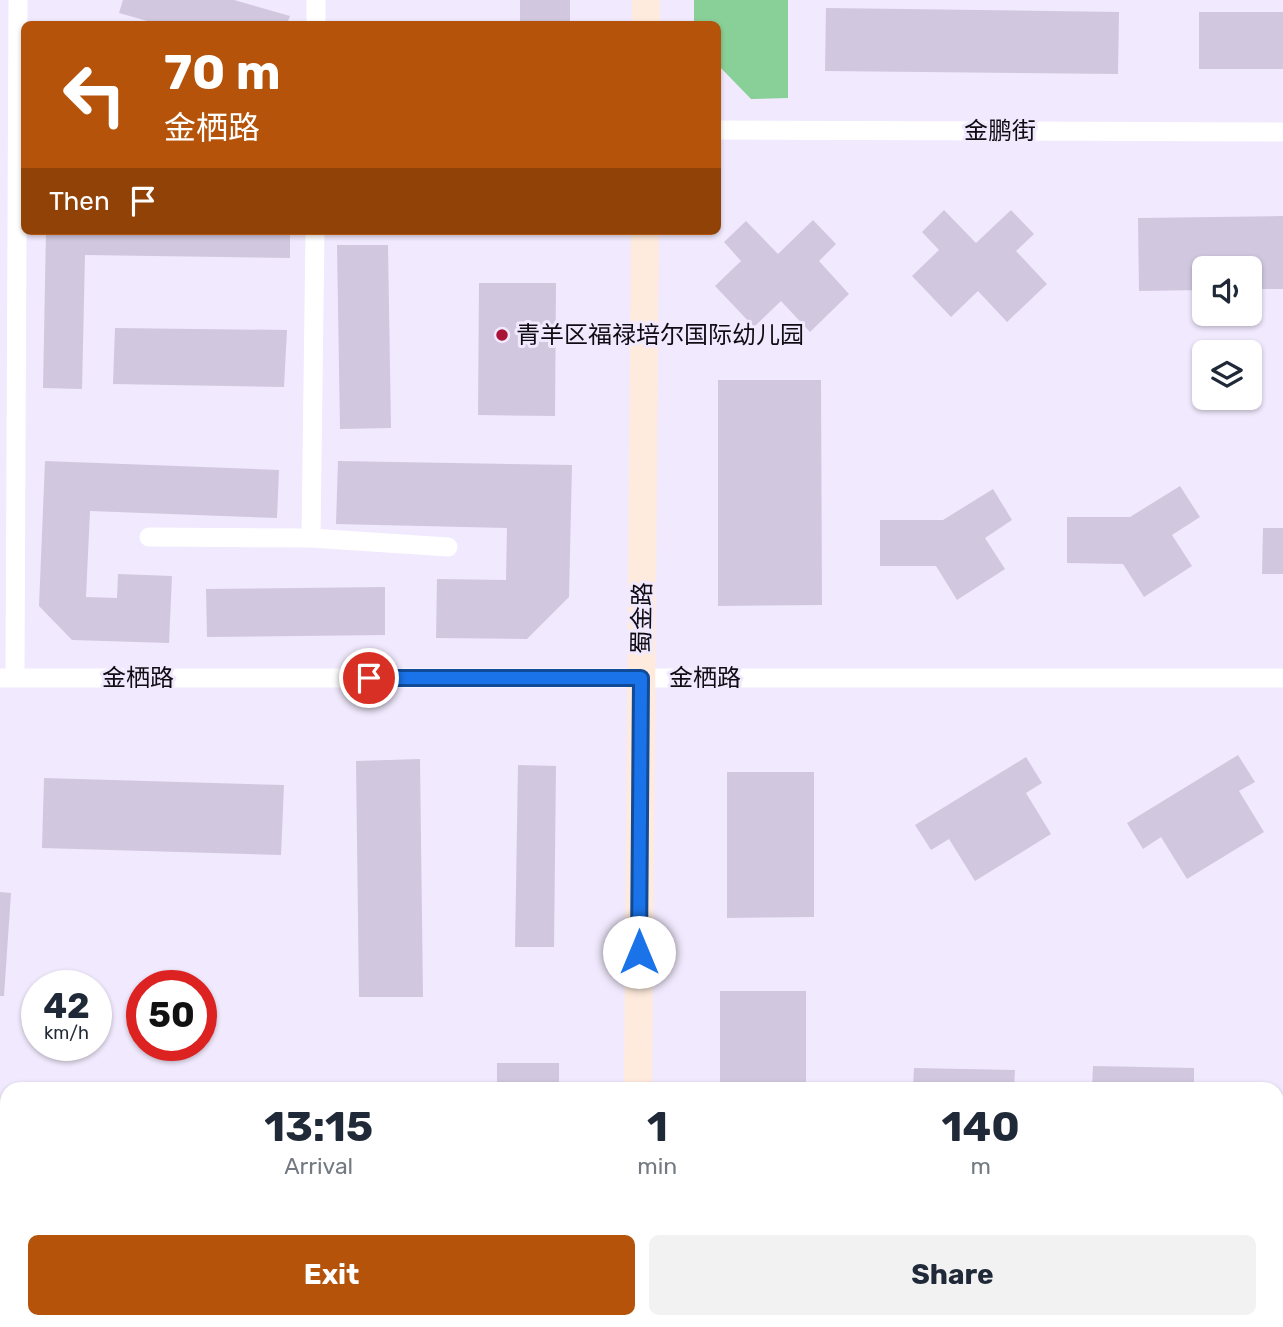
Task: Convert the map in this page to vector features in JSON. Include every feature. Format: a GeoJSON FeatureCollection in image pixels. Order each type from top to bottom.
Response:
{"type":"FeatureCollection","features":[{"type":"Feature","properties":{"kind":"main road"},"geometry":{"type":"LineString","coordinates":[[646,0],[646,21]]}},
{"type":"Feature","properties":{"kind":"main road","name":"蜀金路"},"geometry":{"type":"LineString","coordinates":[[638,1082],[645,235]]}},
{"type":"Feature","properties":{"kind":"street"},"geometry":{"type":"LineString","coordinates":[[8,678],[18,0]]}},
{"type":"Feature","properties":{"kind":"street"},"geometry":{"type":"LineString","coordinates":[[316,0],[317,21]]}},
{"type":"Feature","properties":{"kind":"street","name":"金鹏街"},"geometry":{"type":"LineString","coordinates":[[721,130],[1283,131]]}},
{"type":"Feature","properties":{"kind":"street"},"geometry":{"type":"LineString","coordinates":[[311,538],[315,235]]}},
{"type":"Feature","properties":{"kind":"street"},"geometry":{"type":"LineString","coordinates":[[149,537],[311,538],[448,547]]}},
{"type":"Feature","properties":{"kind":"street","name":"金栖路"},"geometry":{"type":"LineString","coordinates":[[8,678],[1283,678]]}},
{"type":"Feature","properties":{"kind":"green space"},"geometry":{"type":"Polygon","coordinates":[[[694,0],[788,0],[788,98],[751,99],[721,68],[721,21],[694,21],[694,0]]]}},
{"type":"Feature","properties":{"kind":"building"},"geometry":{"type":"Polygon","coordinates":[[[123,0],[234,0],[290,16],[288,21],[147,21],[119,13],[123,0]]]}},
{"type":"Feature","properties":{"kind":"building"},"geometry":{"type":"Polygon","coordinates":[[[520,0],[570,0],[570,21],[520,21],[520,0]]]}},
{"type":"Feature","properties":{"kind":"building"},"geometry":{"type":"Polygon","coordinates":[[[826,8],[1119,12],[1118,74],[825,71],[826,8]]]}},
{"type":"Feature","properties":{"kind":"building"},"geometry":{"type":"Polygon","coordinates":[[[1199,12],[1283,12],[1283,69],[1199,69],[1199,12]]]}},
{"type":"Feature","properties":{"kind":"building"},"geometry":{"type":"Polygon","coordinates":[[[944,210],[976,243],[1011,210],[1034,234],[1016,251],[1047,284],[1007,322],[978,291],[951,317],[912,276],[939,250],[922,232],[944,210]]]}},
{"type":"Feature","properties":{"kind":"building"},"geometry":{"type":"Polygon","coordinates":[[[1283,216],[1283,289],[1262,289],[1262,256],[1192,256],[1192,290],[1139,291],[1138,218],[1283,216]]]}},
{"type":"Feature","properties":{"kind":"building"},"geometry":{"type":"Polygon","coordinates":[[[813,220],[836,244],[819,261],[849,294],[810,332],[781,301],[754,327],[715,286],[741,261],[724,242],[746,221],[778,254],[813,220]]]}},
{"type":"Feature","properties":{"kind":"building"},"geometry":{"type":"Polygon","coordinates":[[[46,235],[290,235],[290,258],[85,255],[82,389],[43,388],[46,235]]]}},
{"type":"Feature","properties":{"kind":"building"},"geometry":{"type":"Polygon","coordinates":[[[337,245],[388,245],[391,428],[340,429],[337,245]]]}},
{"type":"Feature","properties":{"kind":"building"},"geometry":{"type":"Polygon","coordinates":[[[479,283],[556,283],[555,416],[478,415],[479,283]]]}},
{"type":"Feature","properties":{"kind":"building"},"geometry":{"type":"Polygon","coordinates":[[[115,328],[287,330],[284,387],[113,384],[115,328]]]}},
{"type":"Feature","properties":{"kind":"building"},"geometry":{"type":"Polygon","coordinates":[[[718,380],[821,380],[822,605],[718,606],[718,380]]]}},
{"type":"Feature","properties":{"kind":"building"},"geometry":{"type":"Polygon","coordinates":[[[45,461],[279,470],[277,518],[90,511],[86,597],[117,598],[118,574],[172,576],[169,643],[72,640],[39,606],[45,461]]]}},
{"type":"Feature","properties":{"kind":"building"},"geometry":{"type":"Polygon","coordinates":[[[338,461],[572,465],[569,597],[527,639],[436,638],[437,579],[506,580],[507,528],[336,524],[338,461]]]}},
{"type":"Feature","properties":{"kind":"building"},"geometry":{"type":"Polygon","coordinates":[[[1180,486],[1200,517],[1172,535],[1192,566],[1144,597],[1123,564],[1067,563],[1067,517],[1130,517],[1180,486]]]}},
{"type":"Feature","properties":{"kind":"building"},"geometry":{"type":"Polygon","coordinates":[[[993,489],[1012,520],[985,538],[1005,569],[957,600],[936,566],[880,566],[880,520],[943,520],[993,489]]]}},
{"type":"Feature","properties":{"kind":"building"},"geometry":{"type":"Polygon","coordinates":[[[1263,528],[1283,528],[1283,574],[1262,574],[1263,528]]]}},
{"type":"Feature","properties":{"kind":"building"},"geometry":{"type":"Polygon","coordinates":[[[385,587],[385,635],[207,637],[206,589],[385,587]]]}},
{"type":"Feature","properties":{"kind":"building"},"geometry":{"type":"Polygon","coordinates":[[[1238,755],[1255,782],[1239,791],[1264,832],[1187,879],[1161,837],[1143,849],[1127,823],[1238,755]]]}},
{"type":"Feature","properties":{"kind":"building"},"geometry":{"type":"Polygon","coordinates":[[[1026,757],[1042,783],[1026,793],[1051,834],[975,881],[949,839],[931,850],[915,825],[1026,757]]]}},
{"type":"Feature","properties":{"kind":"building"},"geometry":{"type":"Polygon","coordinates":[[[420,759],[423,997],[359,997],[356,761],[420,759]]]}},
{"type":"Feature","properties":{"kind":"building"},"geometry":{"type":"Polygon","coordinates":[[[518,765],[556,766],[554,947],[515,947],[518,765]]]}},
{"type":"Feature","properties":{"kind":"building"},"geometry":{"type":"Polygon","coordinates":[[[727,772],[814,772],[814,917],[727,918],[727,772]]]}},
{"type":"Feature","properties":{"kind":"building"},"geometry":{"type":"Polygon","coordinates":[[[44,778],[284,785],[281,855],[42,848],[44,778]]]}},
{"type":"Feature","properties":{"kind":"building"},"geometry":{"type":"Polygon","coordinates":[[[0,892],[11,893],[4,996],[0,996],[0,892]]]}},
{"type":"Feature","properties":{"kind":"building"},"geometry":{"type":"Polygon","coordinates":[[[720,991],[806,991],[806,1082],[720,1082],[720,991]]]}},
{"type":"Feature","properties":{"kind":"building"},"geometry":{"type":"Polygon","coordinates":[[[497,1063],[559,1063],[559,1082],[497,1082],[497,1063]]]}},
{"type":"Feature","properties":{"kind":"building"},"geometry":{"type":"Polygon","coordinates":[[[1093,1066],[1194,1068],[1194,1082],[1092,1082],[1093,1066]]]}},
{"type":"Feature","properties":{"kind":"building"},"geometry":{"type":"Polygon","coordinates":[[[914,1068],[1015,1070],[1014,1082],[913,1082],[914,1068]]]}},
{"type":"Feature","properties":{"kind":"place","name":"青羊区福禄培尔国际幼儿园"},"geometry":{"type":"Point","coordinates":[502,335]}},
{"type":"Feature","properties":{"kind":"route"},"geometry":{"type":"LineString","coordinates":[[369,678],[641,678],[639,952]]}}]}
